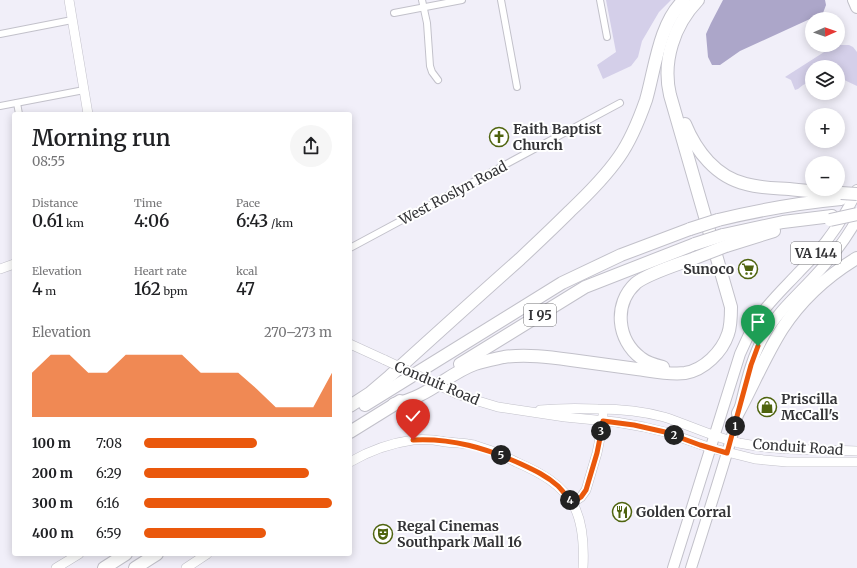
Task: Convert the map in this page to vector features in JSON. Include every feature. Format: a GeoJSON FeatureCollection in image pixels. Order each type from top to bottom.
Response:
{"type":"FeatureCollection","features":[{"type":"Feature","properties":{"kind":"highway"},"geometry":{"type":"LineString","coordinates":[[685,0],[673,20],[665,38],[661,58],[662,80],[667,102],[725,306],[726,320],[723,333],[717,345],[708,355],[696,363],[682,367],[666,367],[652,364],[641,358],[634,352],[627,342],[620,326],[622,304],[631,289],[640,280],[695,258],[724,241]]}},
{"type":"Feature","properties":{"kind":"highway"},"geometry":{"type":"LineString","coordinates":[[352,405],[370,393],[390,376],[543,237],[601,180],[620,156],[635,127],[645,101],[660,43],[666,27],[678,5],[685,0]]}},
{"type":"Feature","properties":{"kind":"highway"},"geometry":{"type":"LineString","coordinates":[[394,404],[420,396],[474,364],[495,359],[518,356],[547,357],[678,373],[690,372],[701,367],[719,351],[728,333],[731,321],[731,307],[670,95],[668,80],[668,61],[679,25],[690,8],[698,0]]}},
{"type":"Feature","properties":{"kind":"highway"},"geometry":{"type":"LineString","coordinates":[[854,0],[857,7]]}},
{"type":"Feature","properties":{"kind":"highway"},"geometry":{"type":"LineString","coordinates":[[668,61],[674,94],[686,126],[698,149],[715,168],[737,181],[767,188],[805,192]]}},
{"type":"Feature","properties":{"kind":"highway"},"geometry":{"type":"LineString","coordinates":[[845,196],[857,194]]}},
{"type":"Feature","properties":{"kind":"highway","name":"I 95"},"geometry":{"type":"LineString","coordinates":[[352,413],[562,283],[621,255],[718,220],[783,206],[842,196],[857,197]]}},
{"type":"Feature","properties":{"kind":"highway","name":"I 95"},"geometry":{"type":"LineString","coordinates":[[352,431],[585,287],[695,244],[724,241],[783,222],[857,214]]}},
{"type":"Feature","properties":{"kind":"highway"},"geometry":{"type":"LineString","coordinates":[[738,413],[773,344],[782,329],[801,304],[827,279],[857,258]]}},
{"type":"Feature","properties":{"kind":"highway"},"geometry":{"type":"LineString","coordinates":[[104,568],[123,556]]}},
{"type":"Feature","properties":{"kind":"highway"},"geometry":{"type":"LineString","coordinates":[[135,568],[154,556]]}},
{"type":"Feature","properties":{"kind":"main road"},"geometry":{"type":"LineString","coordinates":[[69,0],[88,112]]}},
{"type":"Feature","properties":{"kind":"main road","name":"VA 144"},"geometry":{"type":"LineString","coordinates":[[673,568],[740,354],[752,329],[758,318],[825,242],[846,211],[857,190]]}},
{"type":"Feature","properties":{"kind":"main road","name":"VA 144"},"geometry":{"type":"LineString","coordinates":[[691,568],[727,453],[751,365],[758,346],[766,332],[784,308],[812,280],[827,262],[844,240],[857,219]]}},
{"type":"Feature","properties":{"kind":"main road"},"geometry":{"type":"LineString","coordinates":[[0,269],[12,265]]}},
{"type":"Feature","properties":{"kind":"main road","name":"Conduit Road"},"geometry":{"type":"LineString","coordinates":[[352,345],[456,394],[498,407],[634,425],[659,430],[727,453],[755,459],[782,462],[857,462]]}},
{"type":"Feature","properties":{"kind":"main road","name":"Conduit Road"},"geometry":{"type":"LineString","coordinates":[[528,411],[563,408],[624,410],[664,417],[730,441],[747,444],[782,449],[857,451]]}},
{"type":"Feature","properties":{"kind":"main road"},"geometry":{"type":"LineString","coordinates":[[572,503],[581,497],[586,490],[597,453],[603,421],[603,409]]}},
{"type":"Feature","properties":{"kind":"main road"},"geometry":{"type":"LineString","coordinates":[[352,461],[365,454],[382,448],[413,440],[428,439],[473,445],[510,459],[542,474],[557,486],[572,503],[581,530],[583,568]]}},
{"type":"Feature","properties":{"kind":"main road"},"geometry":{"type":"LineString","coordinates":[[56,568],[76,556]]}},
{"type":"Feature","properties":{"kind":"main road"},"geometry":{"type":"LineString","coordinates":[[186,568],[205,556]]}},
{"type":"Feature","properties":{"kind":"street"},"geometry":{"type":"LineString","coordinates":[[422,0],[428,32],[430,66],[432,72],[438,80]]}},
{"type":"Feature","properties":{"kind":"street"},"geometry":{"type":"LineString","coordinates":[[394,13],[462,0]]}},
{"type":"Feature","properties":{"kind":"street"},"geometry":{"type":"LineString","coordinates":[[501,0],[517,87]]}},
{"type":"Feature","properties":{"kind":"street"},"geometry":{"type":"LineString","coordinates":[[600,0],[607,37]]}},
{"type":"Feature","properties":{"kind":"street"},"geometry":{"type":"LineString","coordinates":[[0,34],[72,20]]}},
{"type":"Feature","properties":{"kind":"street"},"geometry":{"type":"LineString","coordinates":[[0,106],[84,90]]}},
{"type":"Feature","properties":{"kind":"street"},"geometry":{"type":"LineString","coordinates":[[17,103],[19,112]]}},
{"type":"Feature","properties":{"kind":"street","name":"West Roslyn Road"},"geometry":{"type":"LineString","coordinates":[[352,247],[620,103]]}},
{"type":"Feature","properties":{"kind":"shaded area"},"geometry":{"type":"Polygon","coordinates":[[[606,0],[671,0],[659,12],[642,41],[638,57],[631,66],[603,79],[597,65],[616,52],[606,0]]]}},
{"type":"Feature","properties":{"kind":"shaded area"},"geometry":{"type":"Polygon","coordinates":[[[723,0],[825,0],[826,5],[823,12],[805,12],[805,21],[740,51],[720,65],[712,65],[708,57],[706,34],[723,0]]]}},
{"type":"Feature","properties":{"kind":"shaded area"},"geometry":{"type":"Polygon","coordinates":[[[845,45],[853,47],[857,52],[857,86],[845,80],[845,60],[812,60],[824,52],[845,52],[845,45]]]}},
{"type":"Feature","properties":{"kind":"shaded area"},"geometry":{"type":"Polygon","coordinates":[[[805,64],[805,84],[798,89],[795,90],[791,80],[785,77],[805,64]]]}},
{"type":"Feature","properties":{"kind":"place","name":"Faith Baptist Church"},"geometry":{"type":"Point","coordinates":[499,137]}},
{"type":"Feature","properties":{"kind":"place","name":"Sunoco"},"geometry":{"type":"Point","coordinates":[748,269]}},
{"type":"Feature","properties":{"kind":"place","name":"Priscilla McCall's"},"geometry":{"type":"Point","coordinates":[767,407]}},
{"type":"Feature","properties":{"kind":"place","name":"Golden Corral"},"geometry":{"type":"Point","coordinates":[622,512]}},
{"type":"Feature","properties":{"kind":"place","name":"Regal Cinemas Southpark Mall 16"},"geometry":{"type":"Point","coordinates":[383,534]}},
{"type":"Feature","properties":{"kind":"route"},"geometry":{"type":"LineString","coordinates":[[413,440],[428,439],[473,445],[494,452],[542,474],[557,486],[572,503],[581,497],[586,490],[597,453],[603,421],[634,425],[665,432],[727,453],[751,365],[758,346]]}}]}
